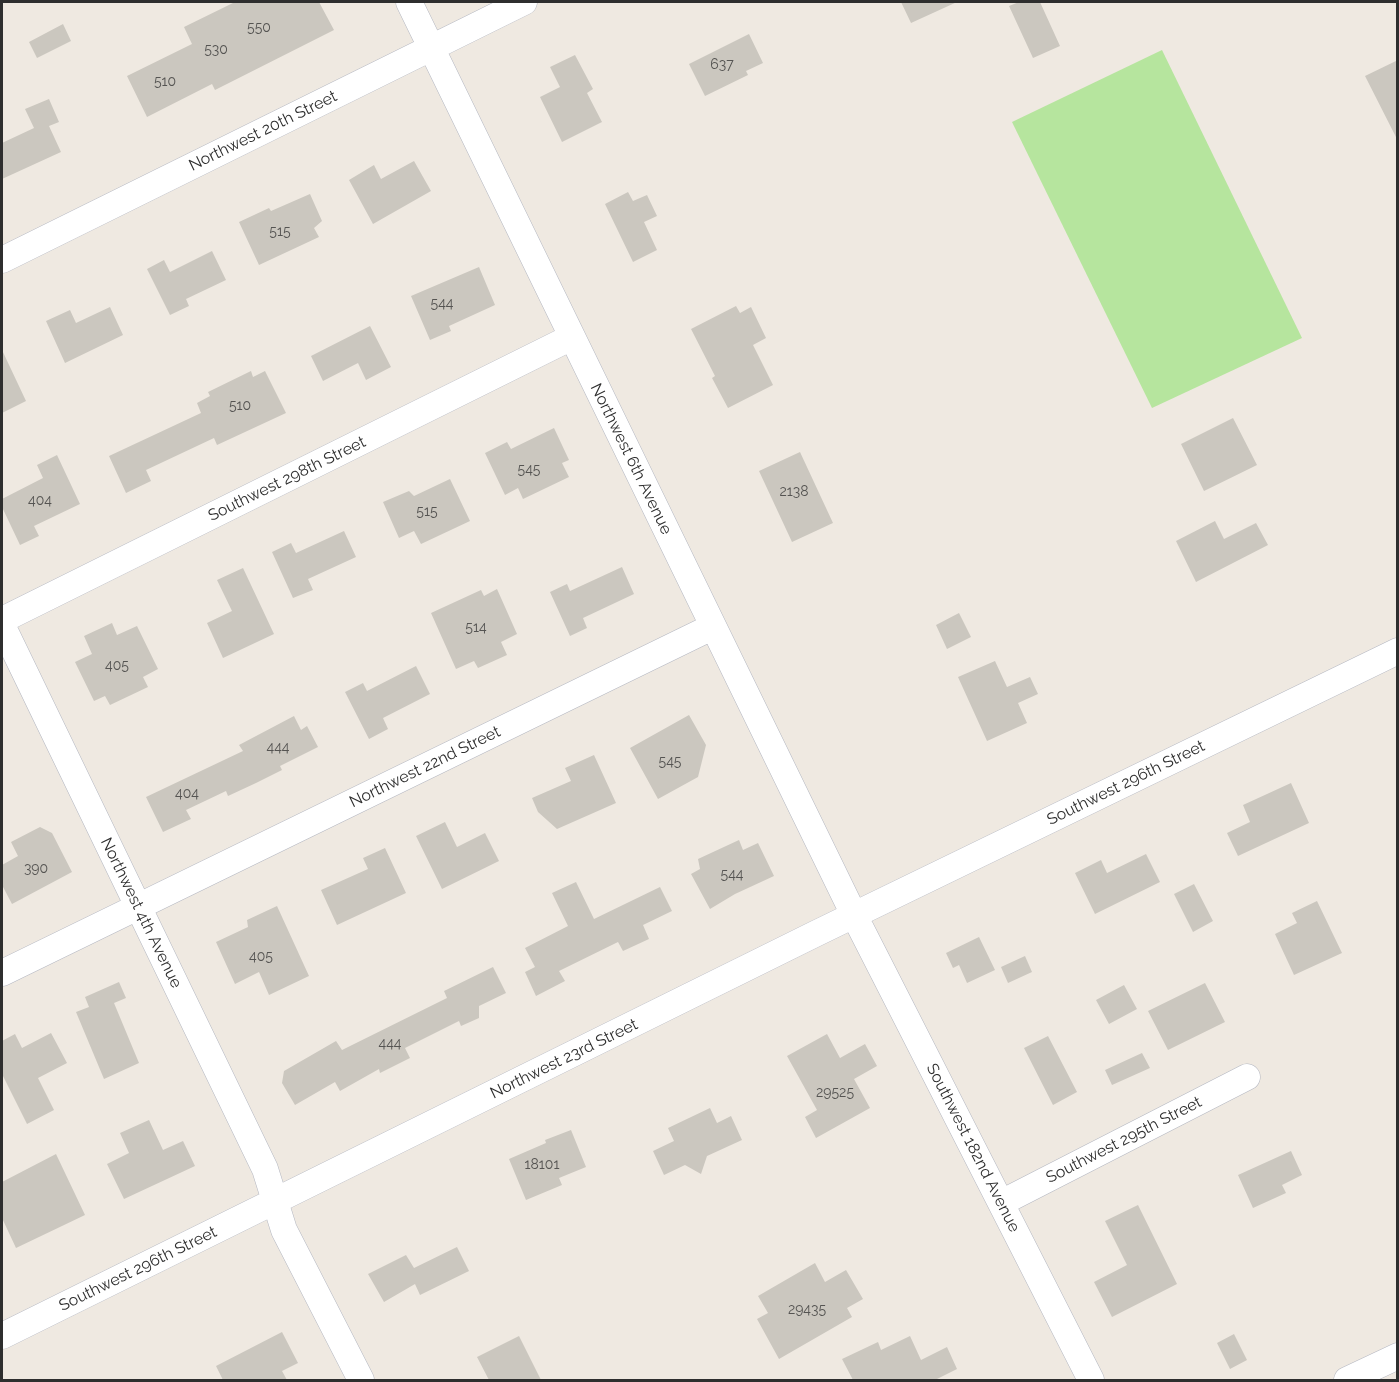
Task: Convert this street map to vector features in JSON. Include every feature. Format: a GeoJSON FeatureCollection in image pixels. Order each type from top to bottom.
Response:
{"type":"FeatureCollection","features":[{"type":"Feature","properties":{"kind":"street","name":"Northwest 6th Avenue"},"geometry":{"type":"LineString","coordinates":[[409,2],[854,915]]}},
{"type":"Feature","properties":{"kind":"street","name":"Northwest 20th Street"},"geometry":{"type":"LineString","coordinates":[[2,261],[524,2]]}},
{"type":"Feature","properties":{"kind":"street","name":"Southwest 298th Street"},"geometry":{"type":"LineString","coordinates":[[2,620],[572,338]]}},
{"type":"Feature","properties":{"kind":"street","name":"Northwest 4th Avenue"},"geometry":{"type":"LineString","coordinates":[[2,625],[265,1169],[284,1230],[361,1380]]}},
{"type":"Feature","properties":{"kind":"street","name":"Northwest 22nd Street"},"geometry":{"type":"LineString","coordinates":[[2,973],[712,627]]}},
{"type":"Feature","properties":{"kind":"street","name":"Southwest 296th Street"},"geometry":{"type":"LineString","coordinates":[[854,915],[1398,651]]}},
{"type":"Feature","properties":{"kind":"street","name":"Northwest 23rd Street"},"geometry":{"type":"LineString","coordinates":[[274,1202],[854,915]]}},
{"type":"Feature","properties":{"kind":"street","name":"Southwest 182nd Avenue"},"geometry":{"type":"LineString","coordinates":[[854,915],[1091,1380]]}},
{"type":"Feature","properties":{"kind":"street","name":"Southwest 295th Street"},"geometry":{"type":"LineString","coordinates":[[1001,1203],[1247,1077]]}},
{"type":"Feature","properties":{"kind":"street","name":"Southwest 296th Street"},"geometry":{"type":"LineString","coordinates":[[2,1336],[274,1202]]}},
{"type":"Feature","properties":{"kind":"street"},"geometry":{"type":"LineString","coordinates":[[1347,1380],[1398,1356]]}},
{"type":"Feature","properties":{"kind":"green space"},"geometry":{"type":"Polygon","coordinates":[[[1162,50],[1302,338],[1152,408],[1012,122],[1162,50]]]}},
{"type":"Feature","properties":{"kind":"building"},"geometry":{"type":"Polygon","coordinates":[[[235,2],[319,2],[334,30],[215,90],[212,84],[147,117],[127,76],[192,44],[184,27],[235,2]]]}},
{"type":"Feature","properties":{"kind":"building"},"geometry":{"type":"Polygon","coordinates":[[[901,2],[957,2],[911,23],[901,2]]]}},
{"type":"Feature","properties":{"kind":"building"},"geometry":{"type":"Polygon","coordinates":[[[1019,2],[1040,2],[1060,46],[1033,58],[1009,6],[1019,2]]]}},
{"type":"Feature","properties":{"kind":"building"},"geometry":{"type":"Polygon","coordinates":[[[63,24],[71,41],[37,58],[29,42],[63,24]]]}},
{"type":"Feature","properties":{"kind":"building"},"geometry":{"type":"Polygon","coordinates":[[[749,34],[763,63],[746,71],[748,75],[705,96],[689,64],[749,34]]]}},
{"type":"Feature","properties":{"kind":"building"},"geometry":{"type":"Polygon","coordinates":[[[575,55],[593,89],[587,93],[602,122],[562,142],[540,97],[560,87],[550,67],[575,55]]]}},
{"type":"Feature","properties":{"kind":"building"},"geometry":{"type":"Polygon","coordinates":[[[1398,60],[1398,141],[1365,76],[1398,60]]]}},
{"type":"Feature","properties":{"kind":"building"},"geometry":{"type":"Polygon","coordinates":[[[49,99],[59,122],[49,126],[61,152],[2,179],[2,143],[34,128],[25,109],[49,99]]]}},
{"type":"Feature","properties":{"kind":"building"},"geometry":{"type":"Polygon","coordinates":[[[414,161],[431,191],[373,224],[349,180],[374,165],[381,179],[414,161]]]}},
{"type":"Feature","properties":{"kind":"building"},"geometry":{"type":"Polygon","coordinates":[[[628,192],[633,201],[647,195],[657,216],[644,222],[657,250],[633,262],[605,204],[628,192]]]}},
{"type":"Feature","properties":{"kind":"building"},"geometry":{"type":"Polygon","coordinates":[[[310,194],[322,221],[314,228],[319,237],[259,265],[239,222],[269,208],[271,211],[310,194]]]}},
{"type":"Feature","properties":{"kind":"building"},"geometry":{"type":"Polygon","coordinates":[[[212,251],[226,280],[186,299],[189,306],[170,315],[147,269],[164,260],[170,272],[212,251]]]}},
{"type":"Feature","properties":{"kind":"building"},"geometry":{"type":"Polygon","coordinates":[[[479,267],[495,305],[449,326],[451,331],[430,340],[411,296],[479,267]]]}},
{"type":"Feature","properties":{"kind":"building"},"geometry":{"type":"Polygon","coordinates":[[[736,306],[740,313],[751,307],[766,338],[753,345],[773,385],[728,408],[691,329],[736,306]]]}},
{"type":"Feature","properties":{"kind":"building"},"geometry":{"type":"Polygon","coordinates":[[[110,307],[123,335],[65,363],[46,321],[70,310],[76,323],[110,307]]]}},
{"type":"Feature","properties":{"kind":"building"},"geometry":{"type":"Polygon","coordinates":[[[370,326],[391,367],[366,380],[358,363],[323,381],[311,356],[370,326]]]}},
{"type":"Feature","properties":{"kind":"building"},"geometry":{"type":"Polygon","coordinates":[[[2,350],[26,401],[2,413],[2,350]]]}},
{"type":"Feature","properties":{"kind":"building"},"geometry":{"type":"Polygon","coordinates":[[[251,371],[253,377],[265,371],[286,413],[217,445],[214,438],[146,470],[151,481],[126,493],[109,456],[201,413],[197,403],[210,396],[208,392],[251,371]]]}},
{"type":"Feature","properties":{"kind":"building"},"geometry":{"type":"Polygon","coordinates":[[[1233,418],[1257,465],[1204,491],[1181,444],[1233,418]]]}},
{"type":"Feature","properties":{"kind":"building"},"geometry":{"type":"Polygon","coordinates":[[[554,428],[569,460],[562,463],[569,477],[523,499],[518,488],[505,495],[485,453],[507,442],[511,449],[554,428]]]}},
{"type":"Feature","properties":{"kind":"building"},"geometry":{"type":"Polygon","coordinates":[[[800,452],[833,523],[792,542],[759,471],[800,452]]]}},
{"type":"Feature","properties":{"kind":"building"},"geometry":{"type":"Polygon","coordinates":[[[57,455],[80,504],[34,526],[39,536],[20,545],[2,507],[2,499],[43,478],[37,465],[57,455]]]}},
{"type":"Feature","properties":{"kind":"building"},"geometry":{"type":"Polygon","coordinates":[[[450,479],[470,521],[421,544],[414,531],[399,538],[383,502],[409,491],[414,496],[450,479]]]}},
{"type":"Feature","properties":{"kind":"building"},"geometry":{"type":"Polygon","coordinates":[[[1215,521],[1224,539],[1256,523],[1268,545],[1196,582],[1176,541],[1215,521]]]}},
{"type":"Feature","properties":{"kind":"building"},"geometry":{"type":"Polygon","coordinates":[[[344,531],[356,557],[308,579],[313,590],[293,598],[272,552],[291,543],[296,553],[344,531]]]}},
{"type":"Feature","properties":{"kind":"building"},"geometry":{"type":"Polygon","coordinates":[[[622,567],[634,594],[583,618],[587,628],[570,636],[550,592],[567,584],[570,591],[622,567]]]}},
{"type":"Feature","properties":{"kind":"building"},"geometry":{"type":"Polygon","coordinates":[[[243,568],[274,634],[223,658],[207,623],[232,611],[217,580],[243,568]]]}},
{"type":"Feature","properties":{"kind":"building"},"geometry":{"type":"Polygon","coordinates":[[[497,589],[517,634],[501,642],[507,655],[478,668],[474,661],[456,669],[431,613],[481,590],[484,596],[497,589]]]}},
{"type":"Feature","properties":{"kind":"building"},"geometry":{"type":"Polygon","coordinates":[[[959,613],[971,637],[947,649],[936,625],[959,613]]]}},
{"type":"Feature","properties":{"kind":"building"},"geometry":{"type":"Polygon","coordinates":[[[112,623],[117,635],[137,626],[158,669],[143,677],[148,687],[110,705],[105,696],[94,701],[75,662],[92,654],[84,636],[112,623]]]}},
{"type":"Feature","properties":{"kind":"building"},"geometry":{"type":"Polygon","coordinates":[[[995,661],[1007,687],[1030,677],[1038,694],[1018,703],[1027,723],[987,741],[958,677],[995,661]]]}},
{"type":"Feature","properties":{"kind":"building"},"geometry":{"type":"Polygon","coordinates":[[[416,666],[430,694],[383,718],[388,729],[369,739],[345,692],[363,683],[367,691],[416,666]]]}},
{"type":"Feature","properties":{"kind":"building"},"geometry":{"type":"Polygon","coordinates":[[[689,715],[706,745],[698,777],[658,799],[630,748],[689,715]]]}},
{"type":"Feature","properties":{"kind":"building"},"geometry":{"type":"Polygon","coordinates":[[[294,716],[301,730],[307,726],[318,747],[280,766],[282,770],[256,783],[228,796],[226,791],[186,810],[191,819],[163,832],[146,797],[243,751],[239,745],[294,716]]]}},
{"type":"Feature","properties":{"kind":"building"},"geometry":{"type":"Polygon","coordinates":[[[594,755],[616,803],[557,829],[538,812],[532,798],[571,781],[565,768],[594,755]]]}},
{"type":"Feature","properties":{"kind":"building"},"geometry":{"type":"Polygon","coordinates":[[[1291,783],[1309,823],[1238,856],[1227,833],[1250,822],[1243,805],[1291,783]]]}},
{"type":"Feature","properties":{"kind":"building"},"geometry":{"type":"Polygon","coordinates":[[[445,822],[457,847],[485,833],[499,861],[442,889],[416,836],[445,822]]]}},
{"type":"Feature","properties":{"kind":"building"},"geometry":{"type":"Polygon","coordinates":[[[40,827],[52,833],[72,872],[12,904],[2,885],[2,865],[18,856],[11,842],[40,827]]]}},
{"type":"Feature","properties":{"kind":"building"},"geometry":{"type":"Polygon","coordinates":[[[739,840],[743,850],[758,843],[774,876],[735,894],[710,909],[691,874],[700,869],[698,859],[739,840]]]}},
{"type":"Feature","properties":{"kind":"building"},"geometry":{"type":"Polygon","coordinates":[[[385,848],[406,893],[337,925],[321,890],[368,869],[363,858],[385,848]]]}},
{"type":"Feature","properties":{"kind":"building"},"geometry":{"type":"Polygon","coordinates":[[[1146,854],[1160,882],[1095,914],[1075,873],[1101,860],[1107,873],[1146,854]]]}},
{"type":"Feature","properties":{"kind":"building"},"geometry":{"type":"Polygon","coordinates":[[[576,882],[594,919],[660,887],[672,911],[643,925],[649,939],[623,951],[618,942],[559,971],[565,981],[536,996],[525,972],[535,967],[525,948],[568,926],[552,893],[576,882]]]}},
{"type":"Feature","properties":{"kind":"building"},"geometry":{"type":"Polygon","coordinates":[[[1194,884],[1213,921],[1193,932],[1174,894],[1194,884]]]}},
{"type":"Feature","properties":{"kind":"building"},"geometry":{"type":"Polygon","coordinates":[[[1317,901],[1342,953],[1294,975],[1275,934],[1297,923],[1292,913],[1317,901]]]}},
{"type":"Feature","properties":{"kind":"building"},"geometry":{"type":"Polygon","coordinates":[[[277,906],[309,976],[269,995],[259,972],[235,984],[216,942],[248,927],[247,920],[277,906]]]}},
{"type":"Feature","properties":{"kind":"building"},"geometry":{"type":"Polygon","coordinates":[[[979,937],[995,970],[967,983],[959,965],[953,968],[946,953],[979,937]]]}},
{"type":"Feature","properties":{"kind":"building"},"geometry":{"type":"Polygon","coordinates":[[[1025,956],[1032,972],[1008,983],[1001,967],[1025,956]]]}},
{"type":"Feature","properties":{"kind":"building"},"geometry":{"type":"Polygon","coordinates":[[[493,967],[506,993],[479,1006],[479,1018],[461,1026],[459,1021],[405,1048],[410,1058],[380,1073],[379,1069],[340,1091],[335,1082],[295,1105],[282,1083],[284,1071],[336,1041],[342,1050],[447,998],[444,991],[493,967]]]}},
{"type":"Feature","properties":{"kind":"building"},"geometry":{"type":"Polygon","coordinates":[[[119,982],[126,998],[114,1003],[139,1063],[104,1079],[76,1012],[89,1007],[85,997],[119,982]]]}},
{"type":"Feature","properties":{"kind":"building"},"geometry":{"type":"Polygon","coordinates":[[[1205,983],[1225,1022],[1168,1050],[1148,1011],[1205,983]]]}},
{"type":"Feature","properties":{"kind":"building"},"geometry":{"type":"Polygon","coordinates":[[[1124,985],[1137,1009],[1109,1024],[1096,1000],[1124,985]]]}},
{"type":"Feature","properties":{"kind":"building"},"geometry":{"type":"Polygon","coordinates":[[[51,1033],[67,1063],[38,1078],[54,1110],[27,1124],[2,1074],[2,1041],[15,1034],[22,1048],[51,1033]]]}},
{"type":"Feature","properties":{"kind":"building"},"geometry":{"type":"Polygon","coordinates":[[[827,1034],[840,1058],[865,1044],[877,1066],[854,1079],[870,1108],[816,1138],[805,1117],[817,1110],[787,1056],[827,1034]]]}},
{"type":"Feature","properties":{"kind":"building"},"geometry":{"type":"Polygon","coordinates":[[[1048,1036],[1077,1092],[1053,1105],[1024,1048],[1048,1036]]]}},
{"type":"Feature","properties":{"kind":"building"},"geometry":{"type":"Polygon","coordinates":[[[1142,1053],[1150,1068],[1112,1085],[1105,1070],[1142,1053]]]}},
{"type":"Feature","properties":{"kind":"building"},"geometry":{"type":"Polygon","coordinates":[[[710,1108],[717,1123],[731,1116],[742,1140],[707,1156],[701,1174],[685,1165],[664,1175],[653,1151],[674,1141],[668,1128],[710,1108]]]}},
{"type":"Feature","properties":{"kind":"building"},"geometry":{"type":"Polygon","coordinates":[[[149,1120],[163,1150],[183,1141],[195,1166],[124,1199],[107,1164],[129,1153],[120,1133],[149,1120]]]}},
{"type":"Feature","properties":{"kind":"building"},"geometry":{"type":"Polygon","coordinates":[[[571,1130],[586,1167],[559,1178],[562,1185],[526,1200],[509,1159],[546,1143],[545,1140],[571,1130]]]}},
{"type":"Feature","properties":{"kind":"building"},"geometry":{"type":"Polygon","coordinates":[[[1291,1151],[1302,1175],[1282,1185],[1286,1193],[1253,1208],[1238,1175],[1291,1151]]]}},
{"type":"Feature","properties":{"kind":"building"},"geometry":{"type":"Polygon","coordinates":[[[56,1154],[85,1215],[16,1248],[2,1218],[2,1182],[56,1154]]]}},
{"type":"Feature","properties":{"kind":"building"},"geometry":{"type":"Polygon","coordinates":[[[1138,1205],[1177,1284],[1112,1317],[1094,1282],[1127,1265],[1105,1221],[1138,1205]]]}},
{"type":"Feature","properties":{"kind":"building"},"geometry":{"type":"Polygon","coordinates":[[[457,1247],[469,1271],[420,1295],[415,1284],[384,1302],[368,1274],[406,1255],[414,1268],[457,1247]]]}},
{"type":"Feature","properties":{"kind":"building"},"geometry":{"type":"Polygon","coordinates":[[[815,1263],[825,1282],[846,1270],[863,1299],[847,1308],[852,1317],[779,1359],[757,1319],[768,1313],[758,1296],[815,1263]]]}},
{"type":"Feature","properties":{"kind":"building"},"geometry":{"type":"Polygon","coordinates":[[[282,1332],[298,1363],[282,1371],[287,1380],[223,1380],[216,1366],[282,1332]]]}},
{"type":"Feature","properties":{"kind":"building"},"geometry":{"type":"Polygon","coordinates":[[[1234,1334],[1247,1360],[1230,1369],[1217,1343],[1234,1334]]]}},
{"type":"Feature","properties":{"kind":"building"},"geometry":{"type":"Polygon","coordinates":[[[519,1336],[541,1380],[489,1380],[477,1357],[519,1336]]]}},
{"type":"Feature","properties":{"kind":"building"},"geometry":{"type":"Polygon","coordinates":[[[910,1336],[921,1360],[947,1347],[957,1369],[935,1380],[853,1380],[842,1359],[878,1342],[881,1350],[910,1336]]]}}]}
